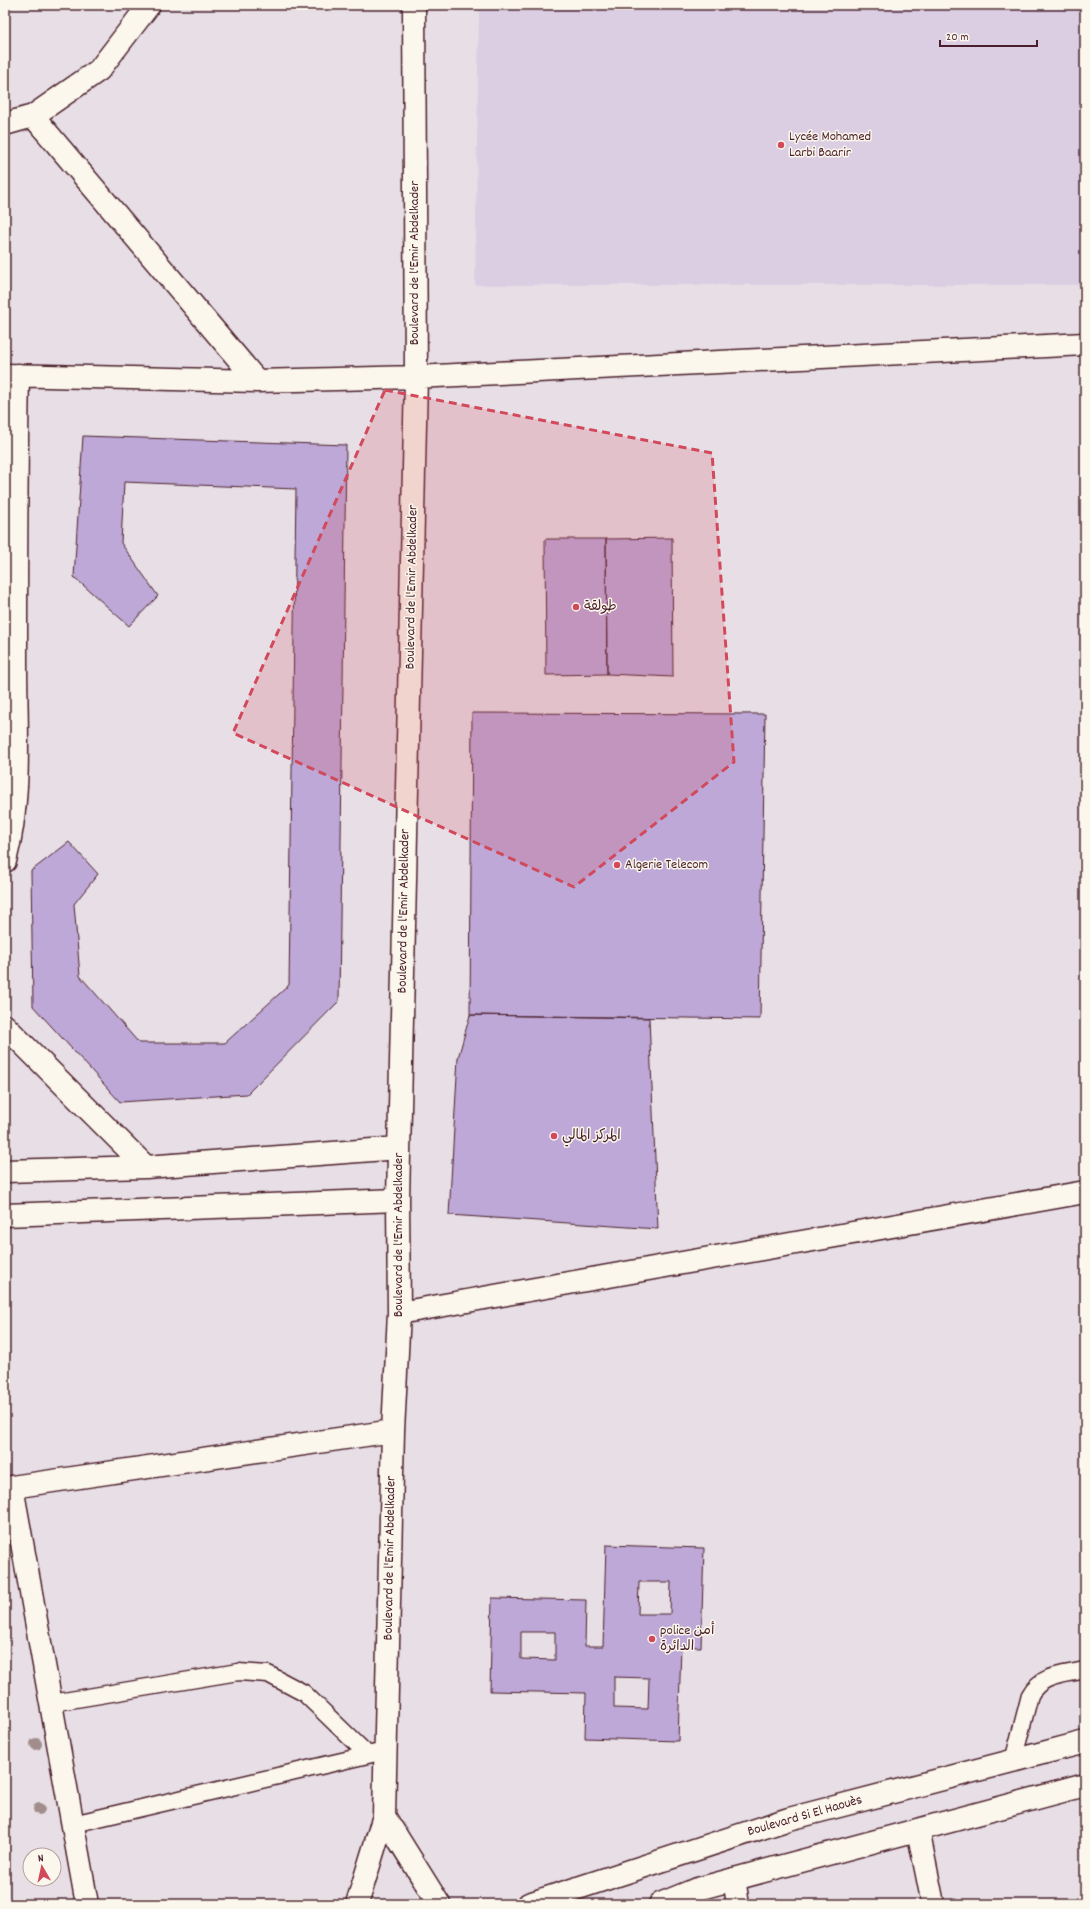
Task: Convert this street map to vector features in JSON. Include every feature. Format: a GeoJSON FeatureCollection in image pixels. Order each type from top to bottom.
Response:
{"type":"FeatureCollection","features":[{"type":"Feature","properties":{"kind":"street"},"geometry":{"type":"LineString","coordinates":[[5,124],[33,116],[99,70],[149,5]]}},
{"type":"Feature","properties":{"kind":"street","name":"Boulevard de l'Emir Abdelkader"},"geometry":{"type":"LineString","coordinates":[[357,1904],[384,1816],[377,1753],[399,1313],[398,1200],[416,377],[414,5]]}},
{"type":"Feature","properties":{"kind":"street"},"geometry":{"type":"LineString","coordinates":[[33,116],[257,381]]}},
{"type":"Feature","properties":{"kind":"street"},"geometry":{"type":"LineString","coordinates":[[5,861],[12,835],[17,783],[10,716],[11,375],[257,381],[416,377],[1085,344]]}},
{"type":"Feature","properties":{"kind":"street"},"geometry":{"type":"LineString","coordinates":[[5,1026],[146,1167]]}},
{"type":"Feature","properties":{"kind":"street"},"geometry":{"type":"LineString","coordinates":[[5,1170],[146,1167],[399,1148]]}},
{"type":"Feature","properties":{"kind":"street"},"geometry":{"type":"LineString","coordinates":[[399,1313],[1085,1192]]}},
{"type":"Feature","properties":{"kind":"street"},"geometry":{"type":"LineString","coordinates":[[5,1216],[398,1200]]}},
{"type":"Feature","properties":{"kind":"street"},"geometry":{"type":"LineString","coordinates":[[87,1904],[52,1703],[8,1487],[393,1431]]}},
{"type":"Feature","properties":{"kind":"street","name":"Boulevard Si El Haouès"},"geometry":{"type":"LineString","coordinates":[[529,1904],[789,1819],[1085,1742]]}},
{"type":"Feature","properties":{"kind":"street"},"geometry":{"type":"LineString","coordinates":[[660,1904],[697,1889],[1085,1785]]}},
{"type":"Feature","properties":{"kind":"street"},"geometry":{"type":"LineString","coordinates":[[384,1816],[439,1904]]}},
{"type":"Feature","properties":{"kind":"street"},"geometry":{"type":"LineString","coordinates":[[918,1830],[933,1904]]}},
{"type":"Feature","properties":{"kind":"street"},"geometry":{"type":"LineString","coordinates":[[734,1879],[738,1904]]}},
{"type":"Feature","properties":{"kind":"lane"},"geometry":{"type":"LineString","coordinates":[[1012,1761],[1030,1695],[1035,1686],[1044,1679],[1085,1670]]}},
{"type":"Feature","properties":{"kind":"lane"},"geometry":{"type":"LineString","coordinates":[[52,1703],[238,1672],[268,1674],[304,1693],[377,1753]]}},
{"type":"Feature","properties":{"kind":"lane"},"geometry":{"type":"LineString","coordinates":[[73,1824],[377,1753]]}},
{"type":"Feature","properties":{"kind":"highlighted area"},"geometry":{"type":"Polygon","coordinates":[[[385,390],[712,453],[734,762],[574,887],[233,733],[385,390]]]}},
{"type":"Feature","properties":{"kind":"shaded area","name":"Lycée Mohamed Larbi Baarir"},"geometry":{"type":"Polygon","coordinates":[[[479,5],[1085,5],[1085,285],[475,285],[479,5]]]}},
{"type":"Feature","properties":{"kind":"building"},"geometry":{"type":"Polygon","coordinates":[[[83,436],[346,445],[339,1001],[247,1094],[120,1102],[33,1006],[31,871],[69,842],[98,874],[74,904],[80,976],[139,1043],[225,1043],[289,985],[296,489],[124,482],[121,543],[158,596],[129,626],[74,577],[83,436]]]}},
{"type":"Feature","properties":{"kind":"building"},"geometry":{"type":"Polygon","coordinates":[[[672,538],[673,677],[607,674],[606,539],[672,538]]]}},
{"type":"Feature","properties":{"kind":"building","name":"طولقة"},"geometry":{"type":"Polygon","coordinates":[[[545,539],[606,539],[607,674],[546,675],[545,539]]]}},
{"type":"Feature","properties":{"kind":"building","name":"Algerie Telecom"},"geometry":{"type":"Polygon","coordinates":[[[472,713],[765,714],[760,1019],[470,1015],[472,713]]]}},
{"type":"Feature","properties":{"kind":"building","name":"المركز المالي"},"geometry":{"type":"Polygon","coordinates":[[[470,1015],[649,1018],[658,1229],[449,1215],[458,1058],[470,1015]]]}},
{"type":"Feature","properties":{"kind":"building","name":"police أمن الدائرة"},"geometry":{"type":"Polygon","coordinates":[[[606,1545],[704,1548],[701,1647],[681,1646],[678,1741],[585,1738],[586,1693],[490,1691],[492,1598],[586,1600],[585,1646],[603,1646],[606,1545]],[[639,1582],[638,1614],[670,1614],[671,1582],[639,1582]],[[521,1632],[521,1659],[555,1660],[555,1632],[521,1632]],[[614,1677],[614,1708],[648,1709],[649,1678],[614,1677]]]}},
{"type":"Feature","properties":{"kind":"place","name":"Lycée Mohamed Larbi Baarir"},"geometry":{"type":"Point","coordinates":[781,145]}},
{"type":"Feature","properties":{"kind":"place","name":"طولقة"},"geometry":{"type":"Point","coordinates":[576,607]}},
{"type":"Feature","properties":{"kind":"place","name":"Algerie Telecom"},"geometry":{"type":"Point","coordinates":[617,865]}},
{"type":"Feature","properties":{"kind":"place","name":"المركز المالي"},"geometry":{"type":"Point","coordinates":[554,1136]}},
{"type":"Feature","properties":{"kind":"place","name":"police أمن الدائرة"},"geometry":{"type":"Point","coordinates":[652,1639]}}]}
